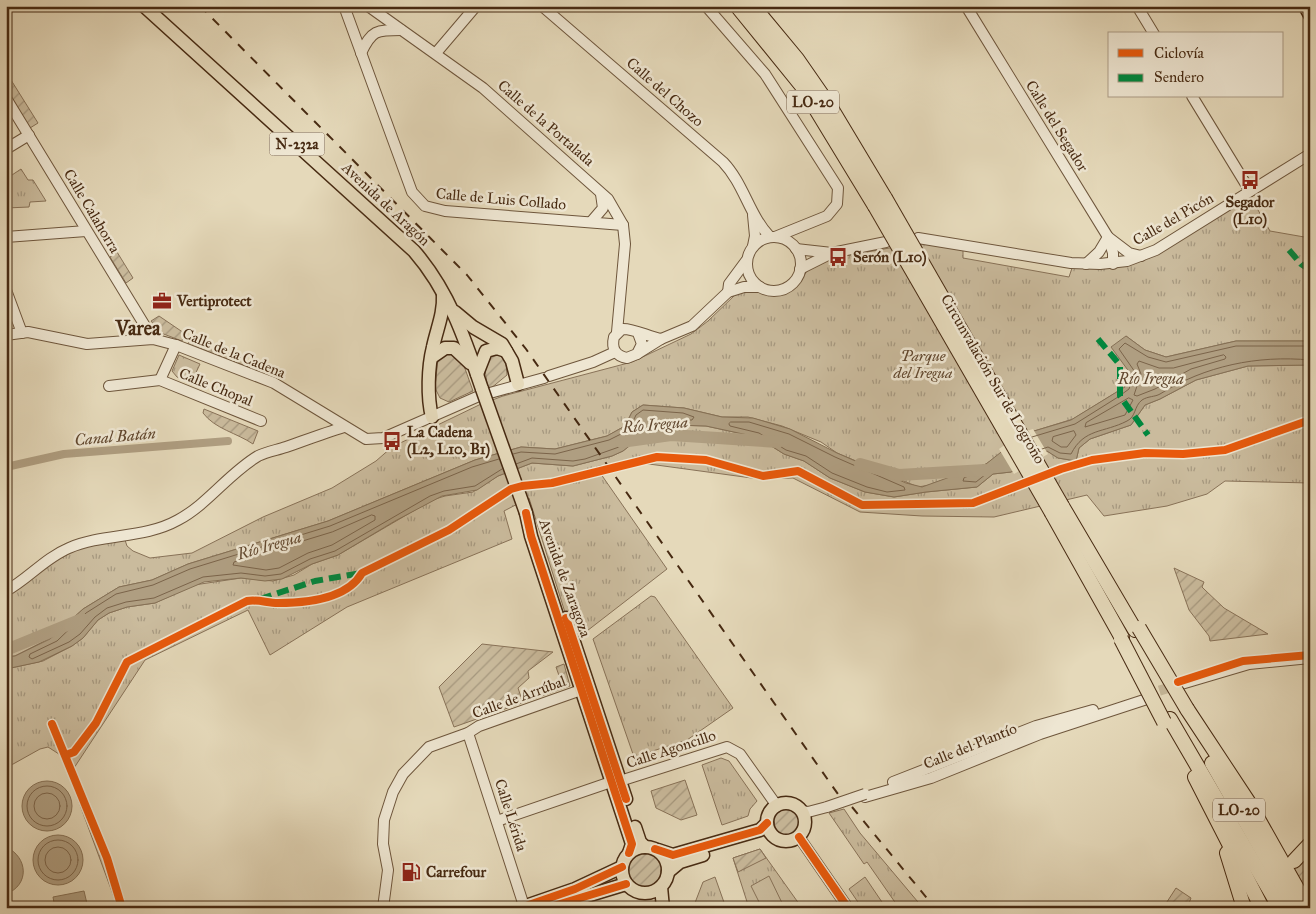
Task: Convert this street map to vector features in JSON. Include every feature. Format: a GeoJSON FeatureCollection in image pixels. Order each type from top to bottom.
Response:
{"type":"FeatureCollection","features":[{"type":"Feature","properties":{"kind":"highway","name":"Circunvalación Sur de Logroño"},"geometry":{"type":"LineString","coordinates":[[738,6],[802,86],[880,202]]}},
{"type":"Feature","properties":{"kind":"highway","name":"Circunvalación Sur de Logroño"},"geometry":{"type":"LineString","coordinates":[[753,6],[797,59],[830,108],[880,202],[1057,510],[1120,636],[1176,715],[1295,908]]}},
{"type":"Feature","properties":{"kind":"highway","name":"Circunvalación Sur de Logroño"},"geometry":{"type":"LineString","coordinates":[[1057,510],[1080,535],[1137,629],[1176,715],[1280,908]]}},
{"type":"Feature","properties":{"kind":"highway"},"geometry":{"type":"LineString","coordinates":[[1176,715],[1248,803],[1310,898]]}},
{"type":"Feature","properties":{"kind":"highway"},"geometry":{"type":"LineString","coordinates":[[1176,715],[1188,763],[1262,908]]}},
{"type":"Feature","properties":{"kind":"highway"},"geometry":{"type":"LineString","coordinates":[[1248,803],[1308,908]]}},
{"type":"Feature","properties":{"kind":"highway"},"geometry":{"type":"LineString","coordinates":[[1213,815],[1244,908]]}},
{"type":"Feature","properties":{"kind":"highway"},"geometry":{"type":"LineString","coordinates":[[1294,861],[1310,844]]}},
{"type":"Feature","properties":{"kind":"main road","name":"Avenida de Aragón"},"geometry":{"type":"LineString","coordinates":[[144,6],[388,226],[422,261],[442,289],[453,310],[476,371]]}},
{"type":"Feature","properties":{"kind":"main road"},"geometry":{"type":"LineString","coordinates":[[1305,6],[1310,15]]}},
{"type":"Feature","properties":{"kind":"main road"},"geometry":{"type":"LineString","coordinates":[[432,417],[430,400],[432,357],[442,317],[442,289]]}},
{"type":"Feature","properties":{"kind":"main road"},"geometry":{"type":"LineString","coordinates":[[453,310],[473,327],[500,342],[513,364],[518,384]]}},
{"type":"Feature","properties":{"kind":"main road"},"geometry":{"type":"LineString","coordinates":[[432,357],[445,348],[454,348],[476,371],[486,351],[497,348],[506,351]]}},
{"type":"Feature","properties":{"kind":"main road","name":"N-232a"},"geometry":{"type":"LineString","coordinates":[[476,371],[526,513]]}},
{"type":"Feature","properties":{"kind":"main road","name":"Avenida de Zaragoza"},"geometry":{"type":"LineString","coordinates":[[526,513],[531,536],[581,690],[640,842],[650,848]]}},
{"type":"Feature","properties":{"kind":"main road","name":"Avenida de Zaragoza"},"geometry":{"type":"LineString","coordinates":[[526,513],[574,641],[616,782],[632,844],[630,853]]}},
{"type":"Feature","properties":{"kind":"main road"},"geometry":{"type":"LineString","coordinates":[[522,907],[575,889],[622,867],[630,853],[650,848],[673,855],[763,829],[770,813],[777,806],[787,804],[803,816],[799,836],[788,841],[776,838],[757,839],[672,866],[661,887],[663,908]]}},
{"type":"Feature","properties":{"kind":"main road"},"geometry":{"type":"LineString","coordinates":[[767,823],[770,832],[776,838]]}},
{"type":"Feature","properties":{"kind":"main road","name":"N-232a"},"geometry":{"type":"LineString","coordinates":[[650,848],[665,859],[668,872]]}},
{"type":"Feature","properties":{"kind":"main road"},"geometry":{"type":"LineString","coordinates":[[622,867],[626,884],[632,890],[646,894],[661,887]]}},
{"type":"Feature","properties":{"kind":"main road"},"geometry":{"type":"LineString","coordinates":[[547,908],[626,884]]}},
{"type":"Feature","properties":{"kind":"main road"},"geometry":{"type":"LineString","coordinates":[[646,894],[655,908]]}},
{"type":"Feature","properties":{"kind":"street","name":"Calle de Luis Collado"},"geometry":{"type":"LineString","coordinates":[[344,6],[412,192],[425,206],[445,211],[623,225]]}},
{"type":"Feature","properties":{"kind":"street","name":"Calle de la Portalada"},"geometry":{"type":"LineString","coordinates":[[368,6],[484,88],[599,190],[615,208],[623,225],[625,244],[617,332]]}},
{"type":"Feature","properties":{"kind":"street"},"geometry":{"type":"LineString","coordinates":[[436,53],[476,6]]}},
{"type":"Feature","properties":{"kind":"street","name":"Calle del Chozo"},"geometry":{"type":"LineString","coordinates":[[542,6],[723,162],[733,174],[753,214],[773,237]]}},
{"type":"Feature","properties":{"kind":"street"},"geometry":{"type":"LineString","coordinates":[[706,6],[765,74],[838,188],[837,204],[827,216],[761,240],[753,246],[746,260],[729,284],[728,292]]}},
{"type":"Feature","properties":{"kind":"street","name":"Calle del Segador"},"geometry":{"type":"LineString","coordinates":[[966,6],[1108,237],[1113,253],[1113,264]]}},
{"type":"Feature","properties":{"kind":"street"},"geometry":{"type":"LineString","coordinates":[[1137,6],[1153,32]]}},
{"type":"Feature","properties":{"kind":"street"},"geometry":{"type":"LineString","coordinates":[[361,53],[369,38],[375,32],[401,30]]}},
{"type":"Feature","properties":{"kind":"street","name":"Calle Calahorra"},"geometry":{"type":"LineString","coordinates":[[6,98],[153,339]]}},
{"type":"Feature","properties":{"kind":"street"},"geometry":{"type":"LineString","coordinates":[[1193,98],[1250,191]]}},
{"type":"Feature","properties":{"kind":"street"},"geometry":{"type":"LineString","coordinates":[[6,149],[29,135]]}},
{"type":"Feature","properties":{"kind":"street","name":"Calle del Picón"},"geometry":{"type":"LineString","coordinates":[[918,238],[1086,264],[1113,264],[1156,250],[1310,154]]}},
{"type":"Feature","properties":{"kind":"street"},"geometry":{"type":"LineString","coordinates":[[591,222],[604,208],[604,201],[599,190]]}},
{"type":"Feature","properties":{"kind":"street","name":"Calle del Chozo"},"geometry":{"type":"LineString","coordinates":[[753,214],[755,236],[753,246]]}},
{"type":"Feature","properties":{"kind":"street"},"geometry":{"type":"LineString","coordinates":[[6,237],[86,231]]}},
{"type":"Feature","properties":{"kind":"street"},"geometry":{"type":"LineString","coordinates":[[661,340],[622,329],[617,332],[612,343],[615,352],[627,358],[692,326],[728,292],[744,287],[760,287],[776,291],[784,289],[797,278],[801,262],[791,242],[773,237]]}},
{"type":"Feature","properties":{"kind":"street"},"geometry":{"type":"LineString","coordinates":[[1086,264],[1099,252],[1108,237],[1129,253],[1142,256]]}},
{"type":"Feature","properties":{"kind":"street"},"geometry":{"type":"LineString","coordinates":[[800,269],[832,253],[886,242]]}},
{"type":"Feature","properties":{"kind":"street"},"geometry":{"type":"LineString","coordinates":[[796,249],[832,253]]}},
{"type":"Feature","properties":{"kind":"street"},"geometry":{"type":"LineString","coordinates":[[746,260],[749,276],[760,287]]}},
{"type":"Feature","properties":{"kind":"street"},"geometry":{"type":"LineString","coordinates":[[6,290],[22,333]]}},
{"type":"Feature","properties":{"kind":"street"},"geometry":{"type":"LineString","coordinates":[[620,309],[642,344],[638,354]]}},
{"type":"Feature","properties":{"kind":"street","name":"Calle de la Cadena"},"geometry":{"type":"LineString","coordinates":[[6,335],[28,332],[87,344],[153,339],[176,345],[274,383],[366,439],[377,439],[479,396],[593,362],[615,352]]}},
{"type":"Feature","properties":{"kind":"street","name":"Calle Chopal"},"geometry":{"type":"LineString","coordinates":[[160,380],[176,345]]}},
{"type":"Feature","properties":{"kind":"street","name":"Calle Chopal"},"geometry":{"type":"LineString","coordinates":[[109,386],[160,380],[261,422]]}},
{"type":"Feature","properties":{"kind":"street"},"geometry":{"type":"LineString","coordinates":[[6,591],[20,584],[40,567],[68,548],[98,539],[158,530],[200,506],[258,456],[344,427]]}},
{"type":"Feature","properties":{"kind":"street"},"geometry":{"type":"LineString","coordinates":[[1310,658],[1249,664],[1179,687],[1251,670],[1310,664]]}},
{"type":"Feature","properties":{"kind":"street","name":"Calle de Arrúbal"},"geometry":{"type":"LineString","coordinates":[[383,908],[388,870],[383,844],[384,820],[393,792],[403,774],[429,747],[468,733],[479,726],[581,690]]}},
{"type":"Feature","properties":{"kind":"street","name":"Calle del Plantío"},"geometry":{"type":"LineString","coordinates":[[803,816],[865,796],[931,778],[1040,734],[1146,697]]}},
{"type":"Feature","properties":{"kind":"street","name":"Calle Lérida"},"geometry":{"type":"LineString","coordinates":[[468,733],[497,821],[522,907]]}},
{"type":"Feature","properties":{"kind":"street","name":"Calle Agoncillo"},"geometry":{"type":"LineString","coordinates":[[497,821],[723,747],[730,748],[740,754],[777,806]]}},
{"type":"Feature","properties":{"kind":"street"},"geometry":{"type":"LineString","coordinates":[[799,836],[848,908]]}},
{"type":"Feature","properties":{"kind":"green space"},"geometry":{"type":"Polygon","coordinates":[[[6,72],[38,123],[30,128],[6,88],[6,72]]]}},
{"type":"Feature","properties":{"kind":"green space"},"geometry":{"type":"Polygon","coordinates":[[[21,169],[28,180],[33,180],[46,201],[30,202],[29,207],[6,208],[6,179],[21,169]]]}},
{"type":"Feature","properties":{"kind":"green space","name":"Parque del Iregua"},"geometry":{"type":"Polygon","coordinates":[[[1250,196],[1270,231],[1310,238],[1310,341],[1236,341],[1166,357],[1145,350],[1126,336],[1130,373],[1125,387],[1073,419],[1031,432],[986,464],[930,485],[918,487],[837,453],[821,442],[782,426],[748,417],[722,417],[684,408],[643,405],[632,412],[625,426],[607,436],[555,449],[521,447],[475,460],[328,521],[188,564],[152,580],[119,587],[83,609],[54,636],[15,656],[6,657],[6,596],[65,554],[96,542],[125,540],[127,546],[133,551],[150,558],[192,553],[263,517],[332,488],[376,461],[392,447],[479,405],[503,396],[632,362],[691,334],[708,321],[735,295],[745,292],[760,292],[770,295],[784,294],[795,288],[810,267],[825,259],[919,243],[963,249],[963,258],[1069,277],[1072,268],[1126,265],[1144,260],[1250,196]]]}},
{"type":"Feature","properties":{"kind":"green space"},"geometry":{"type":"Polygon","coordinates":[[[117,252],[133,278],[126,283],[110,257],[117,252]]]}},
{"type":"Feature","properties":{"kind":"green space"},"geometry":{"type":"Polygon","coordinates":[[[159,316],[184,333],[182,341],[161,333],[151,321],[159,316]]]}},
{"type":"Feature","properties":{"kind":"green space"},"geometry":{"type":"Polygon","coordinates":[[[191,335],[264,368],[261,372],[188,344],[191,335]]]}},
{"type":"Feature","properties":{"kind":"green space"},"geometry":{"type":"Polygon","coordinates":[[[450,352],[463,363],[473,391],[449,402],[440,398],[435,388],[438,358],[450,352]]]}},
{"type":"Feature","properties":{"kind":"green space"},"geometry":{"type":"Polygon","coordinates":[[[494,352],[503,357],[506,362],[507,375],[490,389],[487,384],[484,362],[494,352]]]}},
{"type":"Feature","properties":{"kind":"green space"},"geometry":{"type":"Polygon","coordinates":[[[179,355],[200,364],[191,383],[177,377],[172,371],[179,355]]]}},
{"type":"Feature","properties":{"kind":"green space"},"geometry":{"type":"Polygon","coordinates":[[[1310,365],[1310,483],[1225,481],[1207,494],[1167,506],[1104,516],[1087,495],[994,517],[922,516],[860,512],[793,478],[759,479],[649,464],[600,466],[596,467],[667,569],[574,641],[529,498],[504,511],[512,539],[347,607],[270,655],[248,610],[145,660],[74,768],[110,857],[127,908],[118,908],[62,756],[48,747],[40,749],[6,768],[6,669],[43,661],[72,646],[83,638],[98,620],[109,613],[127,607],[155,603],[194,585],[241,578],[273,581],[294,575],[312,564],[338,555],[432,500],[473,492],[498,476],[532,463],[573,466],[612,456],[623,451],[643,435],[675,425],[706,426],[757,437],[784,454],[804,461],[830,478],[865,492],[894,497],[977,487],[993,474],[1011,472],[1047,451],[1058,458],[1076,461],[1079,448],[1090,439],[1131,425],[1145,405],[1196,380],[1248,366],[1310,365]]]}},
{"type":"Feature","properties":{"kind":"green space"},"geometry":{"type":"Polygon","coordinates":[[[204,409],[258,431],[253,444],[214,423],[203,413],[204,409]]]}},
{"type":"Feature","properties":{"kind":"green space"},"geometry":{"type":"Polygon","coordinates":[[[1174,568],[1204,582],[1202,587],[1224,608],[1268,634],[1210,641],[1209,636],[1189,610],[1174,568]]]}},
{"type":"Feature","properties":{"kind":"green space"},"geometry":{"type":"Polygon","coordinates":[[[651,596],[655,597],[733,708],[687,740],[634,757],[593,639],[651,596]]]}},
{"type":"Feature","properties":{"kind":"green space"},"geometry":{"type":"Polygon","coordinates":[[[482,644],[553,652],[528,671],[529,678],[518,688],[521,697],[562,684],[556,667],[564,664],[570,686],[454,727],[439,687],[482,644]]]}},
{"type":"Feature","properties":{"kind":"green space"},"geometry":{"type":"Polygon","coordinates":[[[721,758],[729,761],[757,801],[750,809],[748,816],[722,825],[702,765],[721,758]]]}},
{"type":"Feature","properties":{"kind":"green space"},"geometry":{"type":"Polygon","coordinates":[[[685,780],[697,815],[681,820],[656,808],[651,791],[685,780]]]}},
{"type":"Feature","properties":{"kind":"green space"},"geometry":{"type":"Polygon","coordinates":[[[787,809],[796,813],[800,822],[796,831],[787,835],[778,831],[774,822],[778,813],[787,809]]]}},
{"type":"Feature","properties":{"kind":"green space"},"geometry":{"type":"Polygon","coordinates":[[[844,809],[860,833],[923,908],[899,908],[867,862],[864,864],[829,813],[844,809]]]}},
{"type":"Feature","properties":{"kind":"green space"},"geometry":{"type":"Polygon","coordinates":[[[760,849],[802,908],[749,908],[733,858],[760,849]]]}},
{"type":"Feature","properties":{"kind":"green space"},"geometry":{"type":"Polygon","coordinates":[[[760,849],[766,858],[738,872],[733,858],[760,849]]]}},
{"type":"Feature","properties":{"kind":"green space"},"geometry":{"type":"Polygon","coordinates":[[[1310,849],[1310,895],[1293,868],[1310,849]]]}},
{"type":"Feature","properties":{"kind":"green space"},"geometry":{"type":"Polygon","coordinates":[[[646,850],[659,856],[665,869],[659,882],[646,888],[633,882],[627,869],[633,856],[646,850]]]}},
{"type":"Feature","properties":{"kind":"green space"},"geometry":{"type":"Polygon","coordinates":[[[769,876],[783,908],[762,908],[751,886],[769,876]]]}},
{"type":"Feature","properties":{"kind":"green space"},"geometry":{"type":"Polygon","coordinates":[[[715,877],[726,908],[693,908],[703,882],[715,877]]]}},
{"type":"Feature","properties":{"kind":"green space"},"geometry":{"type":"Polygon","coordinates":[[[865,877],[886,908],[862,908],[849,889],[865,877]]]}},
{"type":"Feature","properties":{"kind":"green space"},"geometry":{"type":"Polygon","coordinates":[[[1176,888],[1191,898],[1187,908],[1163,908],[1176,888]]]}},
{"type":"Feature","properties":{"kind":"water","name":"Río Iregua"},"geometry":{"type":"Polygon","coordinates":[[[1126,336],[1145,350],[1166,357],[1236,341],[1310,341],[1310,365],[1248,366],[1196,380],[1145,405],[1131,425],[1090,439],[1079,448],[1076,461],[1058,458],[1047,451],[1011,472],[993,474],[977,487],[894,497],[865,492],[830,478],[804,461],[784,454],[757,437],[706,426],[675,425],[643,435],[623,451],[612,456],[573,466],[532,463],[498,476],[477,490],[442,496],[338,555],[312,564],[282,579],[265,581],[241,578],[204,582],[155,603],[127,607],[109,613],[98,620],[83,638],[72,646],[39,662],[6,669],[6,657],[15,656],[50,639],[83,609],[119,587],[152,580],[188,564],[328,521],[475,460],[521,447],[555,449],[607,436],[625,426],[632,412],[643,405],[684,408],[722,417],[753,418],[790,429],[837,453],[906,483],[922,487],[986,464],[1024,434],[1071,420],[1125,387],[1130,373],[1111,347],[1126,336]]]}},
{"type":"Feature","properties":{"kind":"water"},"geometry":{"type":"Polygon","coordinates":[[[47,781],[65,788],[72,806],[65,824],[47,831],[29,824],[22,806],[29,788],[47,781]]]}},
{"type":"Feature","properties":{"kind":"water"},"geometry":{"type":"Polygon","coordinates":[[[58,835],[72,839],[79,846],[83,860],[79,874],[72,881],[58,885],[44,881],[37,874],[33,860],[37,846],[44,839],[58,835]]]}},
{"type":"Feature","properties":{"kind":"water"},"geometry":{"type":"Polygon","coordinates":[[[6,847],[19,857],[23,871],[19,884],[14,890],[6,894],[6,847]]]}},
{"type":"Feature","properties":{"kind":"water"},"geometry":{"type":"Polygon","coordinates":[[[84,891],[88,908],[55,908],[53,897],[84,891]]]}},
{"type":"Feature","properties":{"kind":"pier"},"geometry":{"type":"Polygon","coordinates":[[[1033,429],[1048,454],[1014,474],[999,449],[1023,432],[1033,429]]]}},
{"type":"Feature","properties":{"kind":"waterway","name":"Río Iregua"},"geometry":{"type":"LineString","coordinates":[[621,442],[671,435],[778,442]]}},
{"type":"Feature","properties":{"kind":"waterway","name":"Canal Batán"},"geometry":{"type":"LineString","coordinates":[[6,467],[64,454],[228,441]]}},
{"type":"Feature","properties":{"kind":"waterway","name":"Río Iregua"},"geometry":{"type":"LineString","coordinates":[[860,464],[899,475],[985,470]]}},
{"type":"Feature","properties":{"kind":"waterway","name":"Río Iregua"},"geometry":{"type":"LineString","coordinates":[[6,650],[82,619]]}},
{"type":"Feature","properties":{"kind":"tunnel"},"geometry":{"type":"LineString","coordinates":[[1145,695],[1178,685]]}},
{"type":"Feature","properties":{"kind":"railway"},"geometry":{"type":"LineString","coordinates":[[200,6],[467,275],[526,349],[840,797]]}},
{"type":"Feature","properties":{"kind":"railway"},"geometry":{"type":"LineString","coordinates":[[852,807],[935,908]]}},
{"type":"Feature","properties":{"kind":"marked path"},"geometry":{"type":"LineString","coordinates":[[1289,250],[1301,264],[1310,270]]}},
{"type":"Feature","properties":{"kind":"marked path"},"geometry":{"type":"LineString","coordinates":[[1098,339],[1120,365],[1120,396],[1148,435]]}},
{"type":"Feature","properties":{"kind":"marked path"},"geometry":{"type":"LineString","coordinates":[[260,599],[315,581],[361,573]]}},
{"type":"Feature","properties":{"kind":"cycle path"},"geometry":{"type":"LineString","coordinates":[[66,755],[74,752],[96,723],[127,662],[247,601],[301,602],[336,594],[355,582],[362,573],[449,530],[511,489],[522,486],[552,483],[657,457],[706,460],[763,476],[798,471],[862,505],[973,503],[1061,469],[1092,460],[1145,453],[1183,454],[1225,450],[1310,420]]}},
{"type":"Feature","properties":{"kind":"cycle path"},"geometry":{"type":"LineString","coordinates":[[526,513],[531,536],[632,844],[629,853]]}},
{"type":"Feature","properties":{"kind":"cycle path"},"geometry":{"type":"LineString","coordinates":[[566,618],[626,799]]}},
{"type":"Feature","properties":{"kind":"cycle path"},"geometry":{"type":"LineString","coordinates":[[1178,682],[1243,661],[1310,655]]}},
{"type":"Feature","properties":{"kind":"cycle path"},"geometry":{"type":"LineString","coordinates":[[52,724],[107,858],[122,908]]}},
{"type":"Feature","properties":{"kind":"cycle path"},"geometry":{"type":"LineString","coordinates":[[655,849],[673,855],[760,830],[767,823]]}},
{"type":"Feature","properties":{"kind":"cycle path"},"geometry":{"type":"LineString","coordinates":[[799,837],[848,908]]}},
{"type":"Feature","properties":{"kind":"cycle path"},"geometry":{"type":"LineString","coordinates":[[520,908],[575,889],[622,867]]}},
{"type":"Feature","properties":{"kind":"cycle path"},"geometry":{"type":"LineString","coordinates":[[547,908],[626,884]]}},
{"type":"Feature","properties":{"kind":"place","name":"Segador (L10)"},"geometry":{"type":"Point","coordinates":[1250,180]}},
{"type":"Feature","properties":{"kind":"place","name":"Serón (L10)"},"geometry":{"type":"Point","coordinates":[838,257]}},
{"type":"Feature","properties":{"kind":"place","name":"Vertiprotect"},"geometry":{"type":"Point","coordinates":[162,301]}},
{"type":"Feature","properties":{"kind":"place","name":"La Cadena (L2, L10, B1)"},"geometry":{"type":"Point","coordinates":[392,441]}},
{"type":"Feature","properties":{"kind":"place","name":"Carrefour"},"geometry":{"type":"Point","coordinates":[411,872]}},
{"type":"Feature","properties":{"kind":"district","name":"Varea"},"geometry":{"type":"Point","coordinates":[138,328]}}]}
